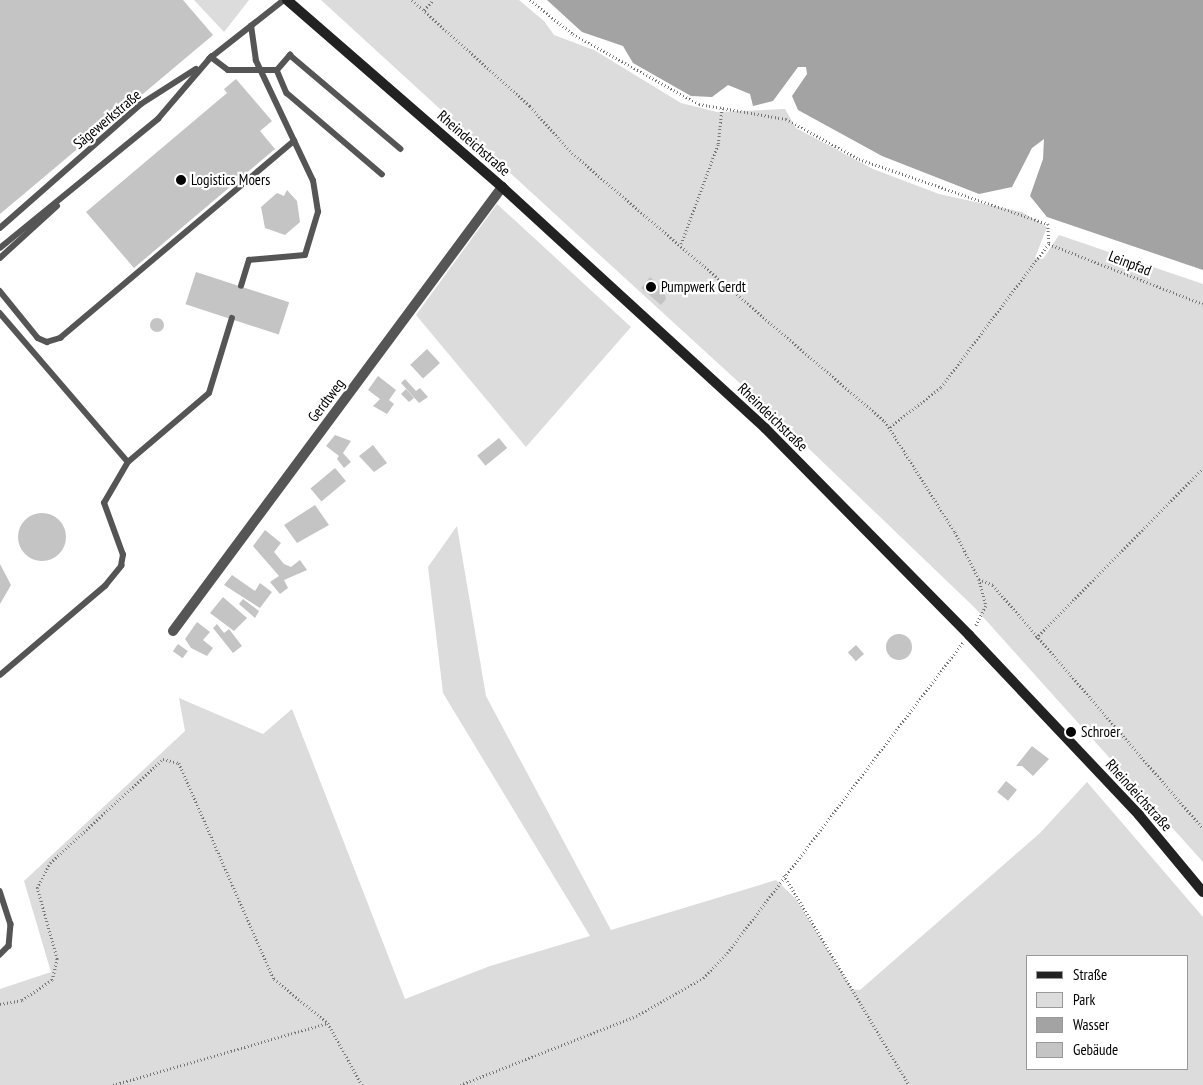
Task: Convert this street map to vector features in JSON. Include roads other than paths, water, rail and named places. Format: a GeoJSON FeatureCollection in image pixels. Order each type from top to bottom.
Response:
{"type":"FeatureCollection","features":[{"type":"Feature","properties":{"kind":"main road","name":"Rheindeichstraße"},"geometry":{"type":"LineString","coordinates":[[286,0],[502,188],[765,428],[969,635],[1139,815],[1203,892]]}},
{"type":"Feature","properties":{"kind":"street","name":"Gerdtweg"},"geometry":{"type":"LineString","coordinates":[[173,631],[502,188]]}},
{"type":"Feature","properties":{"kind":"lane","name":"Sägewerkstraße"},"geometry":{"type":"LineString","coordinates":[[0,228],[141,104],[211,57],[286,0]]}},
{"type":"Feature","properties":{"kind":"lane"},"geometry":{"type":"LineString","coordinates":[[241,286],[249,260],[305,254],[316,227],[317,196],[294,141],[259,70],[251,26]]}},
{"type":"Feature","properties":{"kind":"lane"},"geometry":{"type":"LineString","coordinates":[[0,248],[69,194],[158,119],[211,57],[228,70],[277,70],[290,56],[401,149]]}},
{"type":"Feature","properties":{"kind":"lane"},"geometry":{"type":"LineString","coordinates":[[277,70],[287,93],[382,174]]}},
{"type":"Feature","properties":{"kind":"lane"},"geometry":{"type":"LineString","coordinates":[[0,290],[38,338],[48,342],[60,338],[294,141]]}},
{"type":"Feature","properties":{"kind":"lane"},"geometry":{"type":"LineString","coordinates":[[0,258],[69,194]]}},
{"type":"Feature","properties":{"kind":"lane"},"geometry":{"type":"LineString","coordinates":[[0,313],[128,462]]}},
{"type":"Feature","properties":{"kind":"lane"},"geometry":{"type":"LineString","coordinates":[[0,675],[105,586],[121,566],[122,555],[104,504],[128,462],[209,393],[232,318]]}},
{"type":"Feature","properties":{"kind":"lane"},"geometry":{"type":"LineString","coordinates":[[0,891],[11,924],[9,946],[0,955]]}},
{"type":"Feature","properties":{"kind":"water"},"geometry":{"type":"Polygon","coordinates":[[[547,0],[1203,0],[1203,270],[1047,217],[1030,196],[1043,159],[1044,139],[1032,148],[1012,187],[979,194],[882,156],[798,110],[792,96],[807,74],[806,67],[798,67],[773,101],[753,106],[750,94],[728,85],[712,97],[691,96],[633,63],[623,46],[582,32],[547,0]]]}},
{"type":"Feature","properties":{"kind":"place","name":"Logistics Moers"},"geometry":{"type":"Point","coordinates":[181,180]}},
{"type":"Feature","properties":{"kind":"place","name":"Pumpwerk Gerdt"},"geometry":{"type":"Point","coordinates":[651,287]}},
{"type":"Feature","properties":{"kind":"place","name":"Schroer"},"geometry":{"type":"Point","coordinates":[1071,732]}}]}
